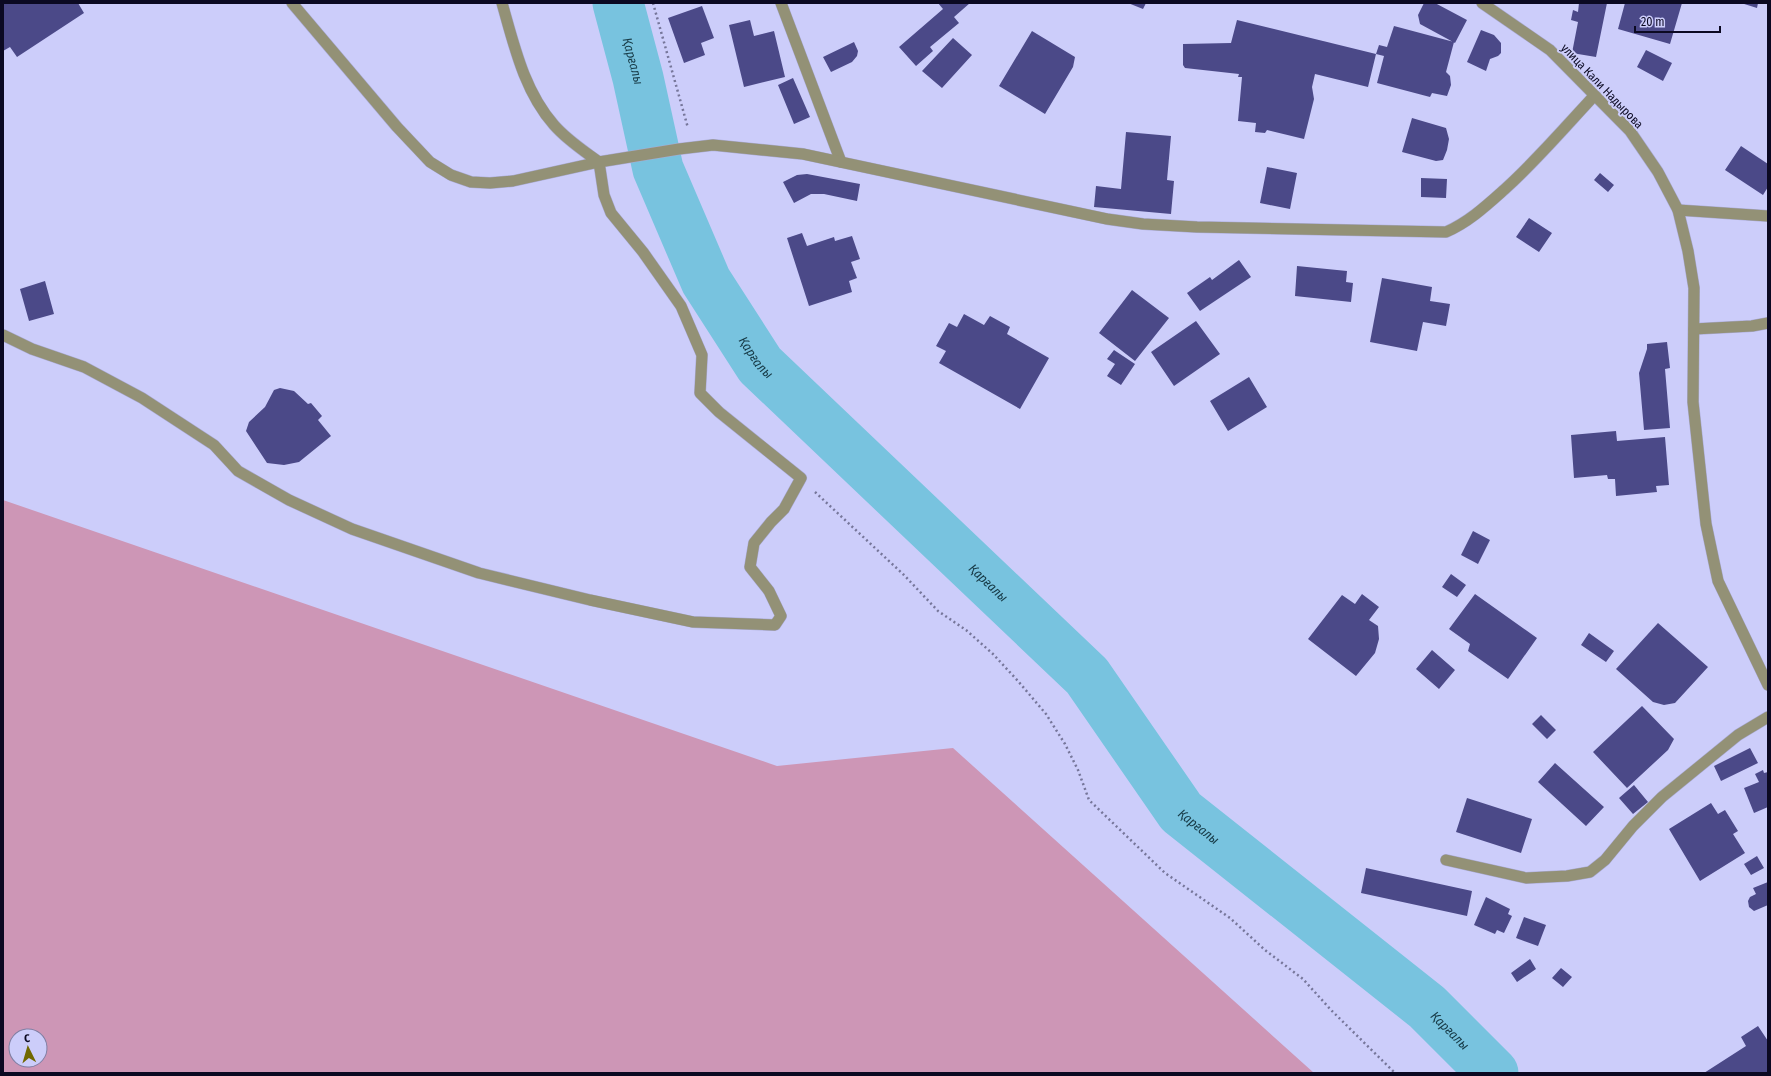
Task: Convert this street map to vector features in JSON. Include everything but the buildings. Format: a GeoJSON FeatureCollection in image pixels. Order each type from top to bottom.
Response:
{"type":"FeatureCollection","features":[{"type":"Feature","properties":{"kind":"street"},"geometry":{"type":"LineString","coordinates":[[292,3],[397,127],[430,162],[451,176],[471,182],[490,183],[513,181],[599,162],[632,158],[678,149],[713,145],[803,154],[1107,220],[1197,227],[1446,232],[1463,225],[1527,168],[1594,96]]}},
{"type":"Feature","properties":{"kind":"street"},"geometry":{"type":"LineString","coordinates":[[3,335],[32,349],[84,367],[142,398],[214,445],[238,471],[289,500],[352,529],[480,573],[693,622],[775,625],[780,616],[769,591],[750,567],[754,543],[784,508],[800,478],[719,412],[700,393],[702,355],[681,306],[643,252],[611,213],[604,194],[599,162],[572,142],[554,125],[536,99],[521,69],[502,3]]}},
{"type":"Feature","properties":{"kind":"street"},"geometry":{"type":"LineString","coordinates":[[781,3],[841,162]]}},
{"type":"Feature","properties":{"kind":"street","name":"улица Кали Надырова"},"geometry":{"type":"LineString","coordinates":[[1482,3],[1550,50],[1630,131],[1658,172],[1678,210],[1688,251],[1694,288],[1693,402],[1706,524],[1718,581],[1768,685]]}},
{"type":"Feature","properties":{"kind":"street"},"geometry":{"type":"LineString","coordinates":[[1678,210],[1768,216]]}},
{"type":"Feature","properties":{"kind":"street"},"geometry":{"type":"LineString","coordinates":[[1694,329],[1752,326],[1768,323]]}},
{"type":"Feature","properties":{"kind":"street"},"geometry":{"type":"LineString","coordinates":[[1446,860],[1526,878],[1567,876],[1590,872],[1605,860],[1633,826],[1662,797],[1738,735],[1768,717]]}},
{"type":"Feature","properties":{"kind":"path"},"geometry":{"type":"LineString","coordinates":[[653,3],[694,148]]}},
{"type":"Feature","properties":{"kind":"path"},"geometry":{"type":"LineString","coordinates":[[800,478],[904,575],[938,611],[966,630],[993,654],[1018,681],[1046,714],[1064,744],[1078,770],[1089,800],[1165,873],[1230,918],[1265,950],[1303,979],[1395,1073]]}},
{"type":"Feature","properties":{"kind":"shaded area"},"geometry":{"type":"Polygon","coordinates":[[[3,500],[777,766],[953,748],[1314,1073],[3,1073],[3,500]]]}},
{"type":"Feature","properties":{"kind":"waterway","name":"Қарғалы"},"geometry":{"type":"LineString","coordinates":[[618,3],[638,78],[658,169],[706,281],[760,365],[1087,676],[1181,812],[1427,1007],[1493,1073]]}}]}
